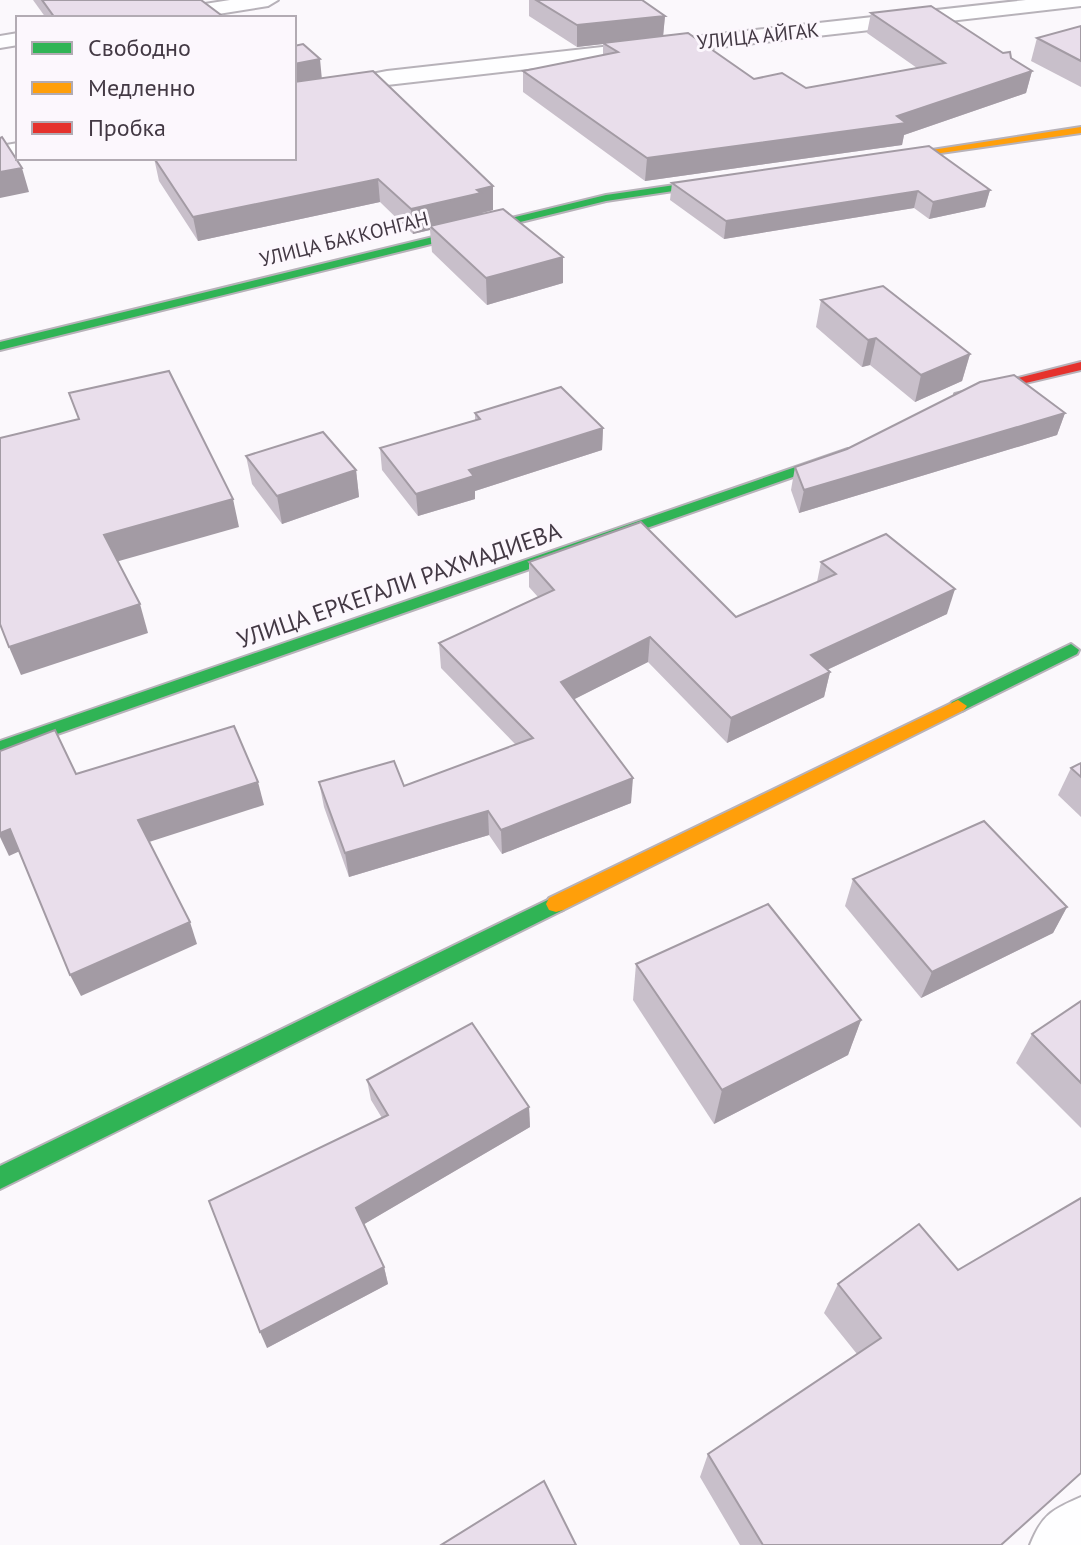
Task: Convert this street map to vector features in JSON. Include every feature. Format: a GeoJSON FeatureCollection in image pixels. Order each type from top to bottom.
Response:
{"type":"FeatureCollection","features":[{"type":"Feature","properties":{"kind":"street"},"geometry":{"type":"LineString","coordinates":[[167,16],[268,0]]}},
{"type":"Feature","properties":{"kind":"street","name":"УЛИЦА АЙГАК"},"geometry":{"type":"LineString","coordinates":[[296,96],[387,78],[1080,0]]}},
{"type":"Feature","properties":{"kind":"street"},"geometry":{"type":"LineString","coordinates":[[860,162],[1081,130]]}},
{"type":"Feature","properties":{"kind":"street","name":"УЛИЦА БАККОНГАН"},"geometry":{"type":"LineString","coordinates":[[0,346],[606,198],[749,178]]}},
{"type":"Feature","properties":{"kind":"street"},"geometry":{"type":"LineString","coordinates":[[947,399],[1081,366]]}},
{"type":"Feature","properties":{"kind":"street","name":"УЛИЦА ЕРКЕГАЛИ РАХМАДИЕВА"},"geometry":{"type":"LineString","coordinates":[[0,748],[829,462],[871,441]]}},
{"type":"Feature","properties":{"kind":"street"},"geometry":{"type":"LineString","coordinates":[[0,1178],[1071,650]]}},
{"type":"Feature","properties":{"kind":"street"},"geometry":{"type":"LineString","coordinates":[[1064,1545],[1081,1531]]}},
{"type":"Feature","properties":{"kind":"building"},"geometry":{"type":"Polygon","coordinates":[[[42,0],[201,0],[222,16],[54,16],[42,0]]]}},
{"type":"Feature","properties":{"kind":"building"},"geometry":{"type":"Polygon","coordinates":[[[536,0],[642,0],[665,16],[577,25],[536,0]]]}},
{"type":"Feature","properties":{"kind":"building"},"geometry":{"type":"Polygon","coordinates":[[[931,6],[1003,53],[1010,52],[1011,58],[1032,71],[897,116],[906,123],[647,158],[523,71],[618,52],[603,43],[688,33],[754,79],[782,73],[806,88],[945,63],[871,13],[931,6]]]}},
{"type":"Feature","properties":{"kind":"building"},"geometry":{"type":"Polygon","coordinates":[[[1081,26],[1081,61],[1037,38],[1081,26]]]}},
{"type":"Feature","properties":{"kind":"building"},"geometry":{"type":"Polygon","coordinates":[[[303,44],[320,59],[296,64],[296,46],[303,44]]]}},
{"type":"Feature","properties":{"kind":"building"},"geometry":{"type":"Polygon","coordinates":[[[373,71],[493,186],[477,190],[481,193],[411,209],[378,179],[193,217],[155,160],[296,160],[296,82],[373,71]]]}},
{"type":"Feature","properties":{"kind":"building"},"geometry":{"type":"Polygon","coordinates":[[[2,137],[22,168],[0,172],[2,137]]]}},
{"type":"Feature","properties":{"kind":"building"},"geometry":{"type":"Polygon","coordinates":[[[929,146],[990,190],[933,202],[918,191],[726,221],[672,183],[929,146]]]}},
{"type":"Feature","properties":{"kind":"building"},"geometry":{"type":"Polygon","coordinates":[[[503,209],[563,257],[486,278],[430,226],[503,209]]]}},
{"type":"Feature","properties":{"kind":"building"},"geometry":{"type":"Polygon","coordinates":[[[883,286],[970,354],[921,375],[876,338],[868,340],[821,300],[883,286]]]}},
{"type":"Feature","properties":{"kind":"building"},"geometry":{"type":"Polygon","coordinates":[[[169,371],[233,499],[104,535],[140,604],[9,647],[0,624],[0,438],[79,419],[69,393],[169,371]]]}},
{"type":"Feature","properties":{"kind":"building"},"geometry":{"type":"Polygon","coordinates":[[[1014,375],[1065,413],[804,490],[795,467],[847,449],[980,382],[1014,375]]]}},
{"type":"Feature","properties":{"kind":"building"},"geometry":{"type":"Polygon","coordinates":[[[561,387],[603,428],[469,470],[474,476],[416,494],[380,448],[480,419],[475,413],[561,387]]]}},
{"type":"Feature","properties":{"kind":"building"},"geometry":{"type":"Polygon","coordinates":[[[323,432],[356,470],[277,496],[246,456],[323,432]]]}},
{"type":"Feature","properties":{"kind":"building"},"geometry":{"type":"Polygon","coordinates":[[[641,522],[736,617],[836,574],[821,562],[886,534],[955,589],[811,655],[830,672],[731,718],[650,637],[561,682],[633,778],[501,830],[488,811],[345,853],[319,782],[394,761],[404,786],[533,738],[439,643],[554,590],[529,562],[641,522]]]}},
{"type":"Feature","properties":{"kind":"building"},"geometry":{"type":"Polygon","coordinates":[[[234,726],[258,782],[138,820],[190,922],[70,975],[10,829],[0,833],[0,751],[55,730],[76,774],[234,726]]]}},
{"type":"Feature","properties":{"kind":"building"},"geometry":{"type":"Polygon","coordinates":[[[1081,763],[1081,777],[1071,768],[1081,763]]]}},
{"type":"Feature","properties":{"kind":"building"},"geometry":{"type":"Polygon","coordinates":[[[984,821],[1067,907],[932,972],[853,879],[984,821]]]}},
{"type":"Feature","properties":{"kind":"building"},"geometry":{"type":"Polygon","coordinates":[[[768,904],[861,1020],[722,1090],[636,964],[768,904]]]}},
{"type":"Feature","properties":{"kind":"building"},"geometry":{"type":"Polygon","coordinates":[[[1081,1001],[1081,1083],[1032,1034],[1081,1001]]]}},
{"type":"Feature","properties":{"kind":"building"},"geometry":{"type":"Polygon","coordinates":[[[472,1023],[529,1107],[356,1208],[384,1267],[260,1332],[209,1201],[388,1115],[367,1080],[472,1023]]]}},
{"type":"Feature","properties":{"kind":"building"},"geometry":{"type":"Polygon","coordinates":[[[1081,1198],[1081,1473],[1001,1545],[763,1545],[708,1454],[881,1338],[838,1284],[919,1224],[958,1270],[1081,1198]]]}},
{"type":"Feature","properties":{"kind":"building"},"geometry":{"type":"Polygon","coordinates":[[[544,1481],[576,1545],[441,1545],[544,1481]]]}},
{"type":"Feature","properties":{"kind":"traffic: fast"},"geometry":{"type":"LineString","coordinates":[[0,346],[606,198],[730,180]]}},
{"type":"Feature","properties":{"kind":"traffic: fast"},"geometry":{"type":"LineString","coordinates":[[0,748],[848,453]]}},
{"type":"Feature","properties":{"kind":"traffic: fast"},"geometry":{"type":"LineString","coordinates":[[958,706],[1071,650]]}},
{"type":"Feature","properties":{"kind":"traffic: fast"},"geometry":{"type":"LineString","coordinates":[[0,1178],[556,904]]}},
{"type":"Feature","properties":{"kind":"traffic: slow"},"geometry":{"type":"LineString","coordinates":[[878,159],[1081,130]]}},
{"type":"Feature","properties":{"kind":"traffic: slow"},"geometry":{"type":"LineString","coordinates":[[556,904],[958,706]]}},
{"type":"Feature","properties":{"kind":"traffic: jam"},"geometry":{"type":"LineString","coordinates":[[962,394],[1081,366]]}}]}
